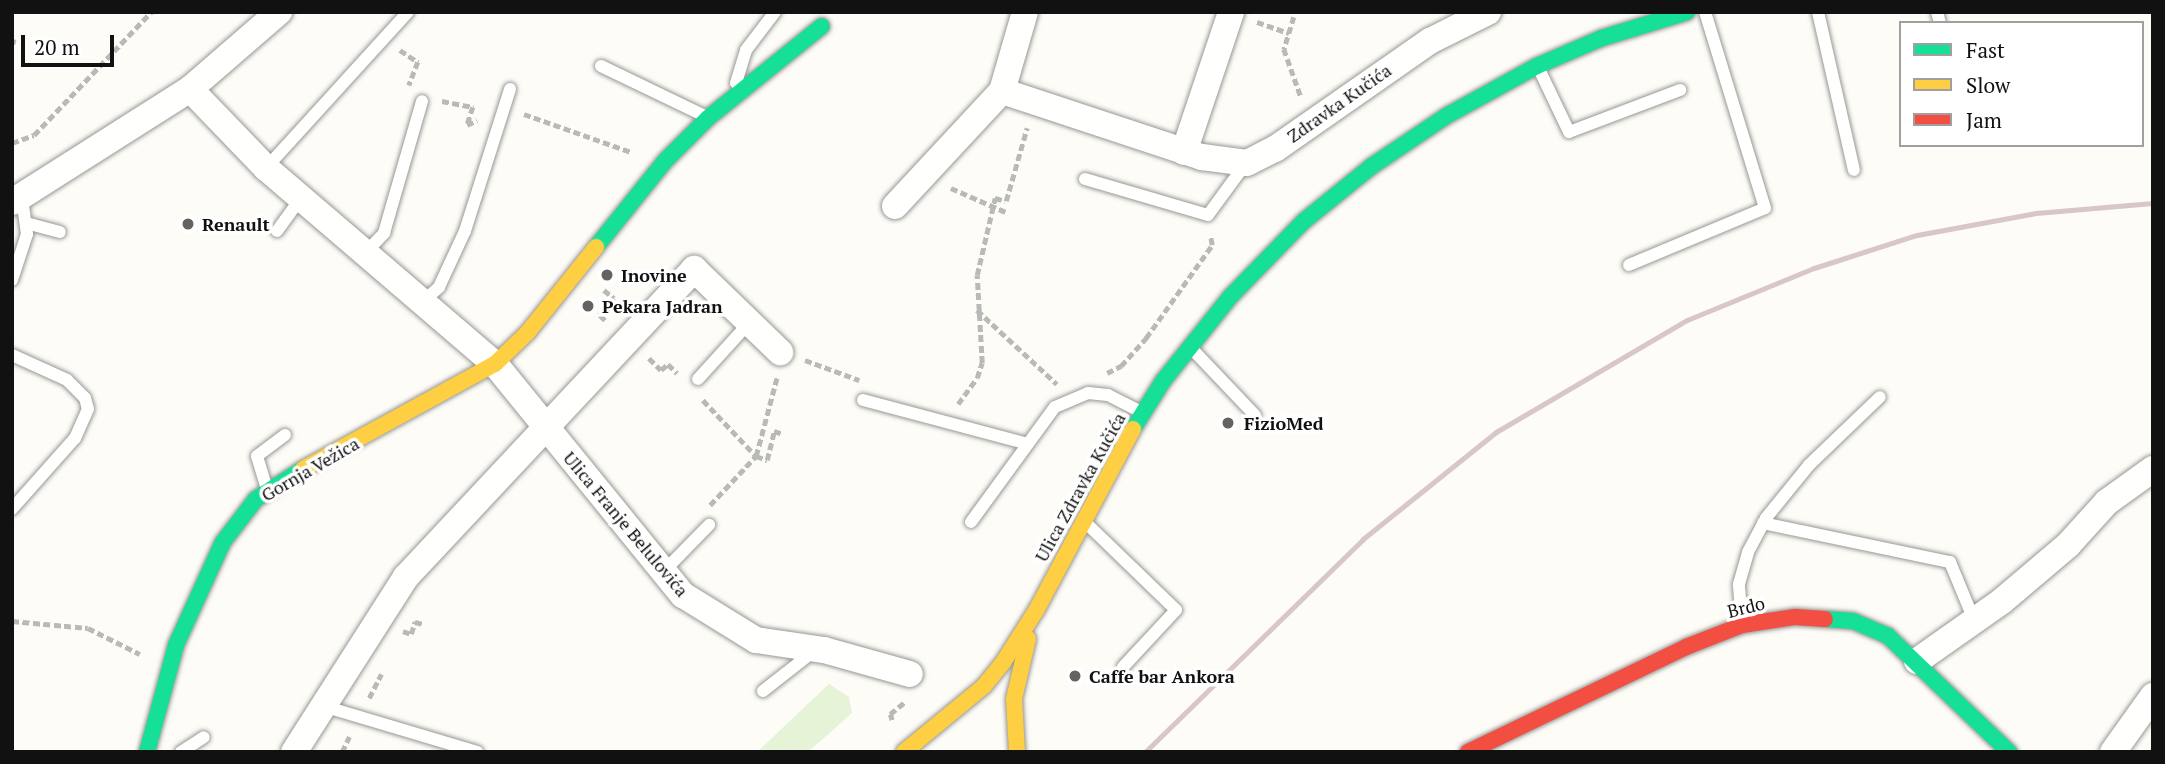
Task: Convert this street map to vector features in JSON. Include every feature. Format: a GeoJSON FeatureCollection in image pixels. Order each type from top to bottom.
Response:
{"type":"FeatureCollection","features":[{"type":"Feature","properties":{"kind":"main road","name":"Ulica Zdravka Kučića"},"geometry":{"type":"LineString","coordinates":[[904,752],[985,686],[1037,609],[1082,520],[1143,414],[1230,297],[1304,221],[1363,173],[1448,115],[1537,66],[1602,38],[1686,12]]}},
{"type":"Feature","properties":{"kind":"main road"},"geometry":{"type":"LineString","coordinates":[[495,364],[528,331],[665,161],[708,118],[733,101],[822,26]]}},
{"type":"Feature","properties":{"kind":"main road","name":"Gornja Vežica"},"geometry":{"type":"LineString","coordinates":[[147,752],[170,666],[223,542],[267,490],[495,364]]}},
{"type":"Feature","properties":{"kind":"main road"},"geometry":{"type":"LineString","coordinates":[[1017,752],[1014,699],[1037,609]]}},
{"type":"Feature","properties":{"kind":"main road","name":"Brdo"},"geometry":{"type":"LineString","coordinates":[[1468,752],[1742,625],[1795,617],[1853,621],[1888,636],[2009,752]]}},
{"type":"Feature","properties":{"kind":"main road"},"geometry":{"type":"LineString","coordinates":[[920,740],[934,752]]}},
{"type":"Feature","properties":{"kind":"street"},"geometry":{"type":"LineString","coordinates":[[20,208],[190,89],[279,12]]}},
{"type":"Feature","properties":{"kind":"street"},"geometry":{"type":"LineString","coordinates":[[895,206],[1002,91],[1025,12]]}},
{"type":"Feature","properties":{"kind":"street","name":"Zdravka Kučića"},"geometry":{"type":"LineString","coordinates":[[1247,163],[1310,124],[1430,41],[1488,12]]}},
{"type":"Feature","properties":{"kind":"street"},"geometry":{"type":"LineString","coordinates":[[1184,152],[1237,15]]}},
{"type":"Feature","properties":{"kind":"street","name":"Ulica Franje Belulovića"},"geometry":{"type":"LineString","coordinates":[[190,89],[266,168],[495,364],[662,573],[683,595],[740,633],[756,640],[817,649],[910,674]]}},
{"type":"Feature","properties":{"kind":"street"},"geometry":{"type":"LineString","coordinates":[[1002,91],[1184,152],[1226,163],[1247,163]]}},
{"type":"Feature","properties":{"kind":"street"},"geometry":{"type":"LineString","coordinates":[[294,752],[405,577],[694,269],[748,324],[783,353]]}},
{"type":"Feature","properties":{"kind":"street"},"geometry":{"type":"LineString","coordinates":[[1917,661],[2037,573],[2108,502],[2153,469]]}},
{"type":"Feature","properties":{"kind":"street"},"geometry":{"type":"LineString","coordinates":[[2113,752],[2126,729],[2153,696]]}},
{"type":"Feature","properties":{"kind":"street"},"geometry":{"type":"LineString","coordinates":[[2099,752],[2126,729]]}},
{"type":"Feature","properties":{"kind":"lane"},"geometry":{"type":"LineString","coordinates":[[266,168],[408,12]]}},
{"type":"Feature","properties":{"kind":"lane"},"geometry":{"type":"LineString","coordinates":[[733,101],[746,50],[775,12]]}},
{"type":"Feature","properties":{"kind":"lane"},"geometry":{"type":"LineString","coordinates":[[1629,265],[1765,208],[1705,12]]}},
{"type":"Feature","properties":{"kind":"lane"},"geometry":{"type":"LineString","coordinates":[[1818,12],[1854,170]]}},
{"type":"Feature","properties":{"kind":"lane"},"geometry":{"type":"LineString","coordinates":[[601,66],[708,118]]}},
{"type":"Feature","properties":{"kind":"lane"},"geometry":{"type":"LineString","coordinates":[[1537,66],[1569,132],[1680,89]]}},
{"type":"Feature","properties":{"kind":"lane"},"geometry":{"type":"LineString","coordinates":[[422,303],[439,287],[465,231],[510,89]]}},
{"type":"Feature","properties":{"kind":"lane"},"geometry":{"type":"LineString","coordinates":[[365,253],[384,233],[422,101]]}},
{"type":"Feature","properties":{"kind":"lane"},"geometry":{"type":"LineString","coordinates":[[1085,179],[1208,215],[1247,163]]}},
{"type":"Feature","properties":{"kind":"lane"},"geometry":{"type":"LineString","coordinates":[[277,231],[301,198]]}},
{"type":"Feature","properties":{"kind":"lane"},"geometry":{"type":"LineString","coordinates":[[20,208],[60,232]]}},
{"type":"Feature","properties":{"kind":"lane"},"geometry":{"type":"LineString","coordinates":[[12,280],[23,258],[20,208]]}},
{"type":"Feature","properties":{"kind":"lane"},"geometry":{"type":"LineString","coordinates":[[698,379],[748,324]]}},
{"type":"Feature","properties":{"kind":"lane"},"geometry":{"type":"LineString","coordinates":[[1190,348],[1255,415]]}},
{"type":"Feature","properties":{"kind":"lane"},"geometry":{"type":"LineString","coordinates":[[12,355],[66,380],[85,398],[88,409],[75,438],[12,509]]}},
{"type":"Feature","properties":{"kind":"lane"},"geometry":{"type":"LineString","coordinates":[[971,522],[1025,443],[1055,407],[1070,397],[1088,393],[1124,401],[1143,414]]}},
{"type":"Feature","properties":{"kind":"lane"},"geometry":{"type":"LineString","coordinates":[[1742,625],[1739,584],[1748,552],[1763,523],[1809,465],[1880,397]]}},
{"type":"Feature","properties":{"kind":"lane"},"geometry":{"type":"LineString","coordinates":[[863,400],[1025,443]]}},
{"type":"Feature","properties":{"kind":"lane"},"geometry":{"type":"LineString","coordinates":[[267,490],[257,456],[285,435]]}},
{"type":"Feature","properties":{"kind":"lane"},"geometry":{"type":"LineString","coordinates":[[1082,520],[1176,610],[1123,667]]}},
{"type":"Feature","properties":{"kind":"lane"},"geometry":{"type":"LineString","coordinates":[[1763,523],[1950,562],[1974,620]]}},
{"type":"Feature","properties":{"kind":"lane"},"geometry":{"type":"LineString","coordinates":[[662,573],[709,525]]}},
{"type":"Feature","properties":{"kind":"lane"},"geometry":{"type":"LineString","coordinates":[[763,691],[817,649]]}},
{"type":"Feature","properties":{"kind":"lane"},"geometry":{"type":"LineString","coordinates":[[323,705],[477,752]]}},
{"type":"Feature","properties":{"kind":"lane"},"geometry":{"type":"LineString","coordinates":[[181,752],[204,737]]}},
{"type":"Feature","properties":{"kind":"path"},"geometry":{"type":"LineString","coordinates":[[12,143],[34,135],[151,12]]}},
{"type":"Feature","properties":{"kind":"path"},"geometry":{"type":"LineString","coordinates":[[1237,15],[1289,33]]}},
{"type":"Feature","properties":{"kind":"path"},"geometry":{"type":"LineString","coordinates":[[1294,17],[1284,49],[1310,124]]}},
{"type":"Feature","properties":{"kind":"path"},"geometry":{"type":"LineString","coordinates":[[400,50],[418,62],[408,83]]}},
{"type":"Feature","properties":{"kind":"path"},"geometry":{"type":"LineString","coordinates":[[456,101],[473,107],[467,125]]}},
{"type":"Feature","properties":{"kind":"path"},"geometry":{"type":"LineString","coordinates":[[957,406],[977,378],[982,363],[977,275],[992,208],[995,198],[1006,201],[1035,102]]}},
{"type":"Feature","properties":{"kind":"path"},"geometry":{"type":"LineString","coordinates":[[504,107],[638,155]]}},
{"type":"Feature","properties":{"kind":"path"},"geometry":{"type":"LineString","coordinates":[[977,203],[1008,213]]}},
{"type":"Feature","properties":{"kind":"path"},"geometry":{"type":"LineString","coordinates":[[1088,393],[1100,376],[1122,366],[1146,338],[1212,245]]}},
{"type":"Feature","properties":{"kind":"path"},"geometry":{"type":"LineString","coordinates":[[607,293],[614,298],[600,315],[610,325]]}},
{"type":"Feature","properties":{"kind":"path"},"geometry":{"type":"LineString","coordinates":[[977,310],[1070,397]]}},
{"type":"Feature","properties":{"kind":"path"},"geometry":{"type":"LineString","coordinates":[[709,525],[710,504],[756,456],[783,353],[847,373]]}},
{"type":"Feature","properties":{"kind":"path"},"geometry":{"type":"LineString","coordinates":[[646,355],[661,370],[668,364],[681,376]]}},
{"type":"Feature","properties":{"kind":"path"},"geometry":{"type":"LineString","coordinates":[[700,396],[756,456],[767,460],[774,431],[783,435]]}},
{"type":"Feature","properties":{"kind":"path"},"geometry":{"type":"LineString","coordinates":[[12,621],[88,628],[170,666]]}},
{"type":"Feature","properties":{"kind":"path"},"geometry":{"type":"LineString","coordinates":[[411,634],[415,622],[423,624]]}},
{"type":"Feature","properties":{"kind":"green space"},"geometry":{"type":"Polygon","coordinates":[[[829,684],[849,697],[852,713],[808,752],[757,752],[829,684]]]}},
{"type":"Feature","properties":{"kind":"railway"},"geometry":{"type":"LineString","coordinates":[[1145,752],[1363,539],[1496,432],[1687,320],[1814,268],[1917,235],[2036,213],[2153,203]]}},
{"type":"Feature","properties":{"kind":"traffic: fast"},"geometry":{"type":"LineString","coordinates":[[1133,429],[1163,381],[1230,297],[1304,221],[1372,166],[1448,115],[1537,66],[1602,38],[1687,12]]}},
{"type":"Feature","properties":{"kind":"traffic: fast"},"geometry":{"type":"LineString","coordinates":[[596,247],[665,161],[708,118],[822,26]]}},
{"type":"Feature","properties":{"kind":"traffic: fast"},"geometry":{"type":"LineString","coordinates":[[147,752],[176,645],[223,542],[256,499],[303,469]]}},
{"type":"Feature","properties":{"kind":"traffic: fast"},"geometry":{"type":"LineString","coordinates":[[1825,619],[1853,621],[1888,636],[2009,752]]}},
{"type":"Feature","properties":{"kind":"traffic: slow"},"geometry":{"type":"LineString","coordinates":[[303,469],[495,364],[528,332],[596,247]]}},
{"type":"Feature","properties":{"kind":"traffic: slow"},"geometry":{"type":"LineString","coordinates":[[904,752],[984,686],[1004,661],[1037,609],[1133,429]]}},
{"type":"Feature","properties":{"kind":"traffic: slow"},"geometry":{"type":"LineString","coordinates":[[1017,752],[1014,699],[1028,639]]}},
{"type":"Feature","properties":{"kind":"traffic: jam"},"geometry":{"type":"LineString","coordinates":[[1468,752],[1686,647],[1742,625],[1795,617],[1825,619]]}},
{"type":"Feature","properties":{"kind":"place","name":"Renault"},"geometry":{"type":"Point","coordinates":[188,224]}},
{"type":"Feature","properties":{"kind":"place","name":"Inovine"},"geometry":{"type":"Point","coordinates":[607,275]}},
{"type":"Feature","properties":{"kind":"place","name":"Pekara Jadran"},"geometry":{"type":"Point","coordinates":[588,306]}},
{"type":"Feature","properties":{"kind":"place","name":"FizioMed"},"geometry":{"type":"Point","coordinates":[1228,423]}},
{"type":"Feature","properties":{"kind":"place","name":"Caffe bar Ankora"},"geometry":{"type":"Point","coordinates":[1075,676]}}]}
